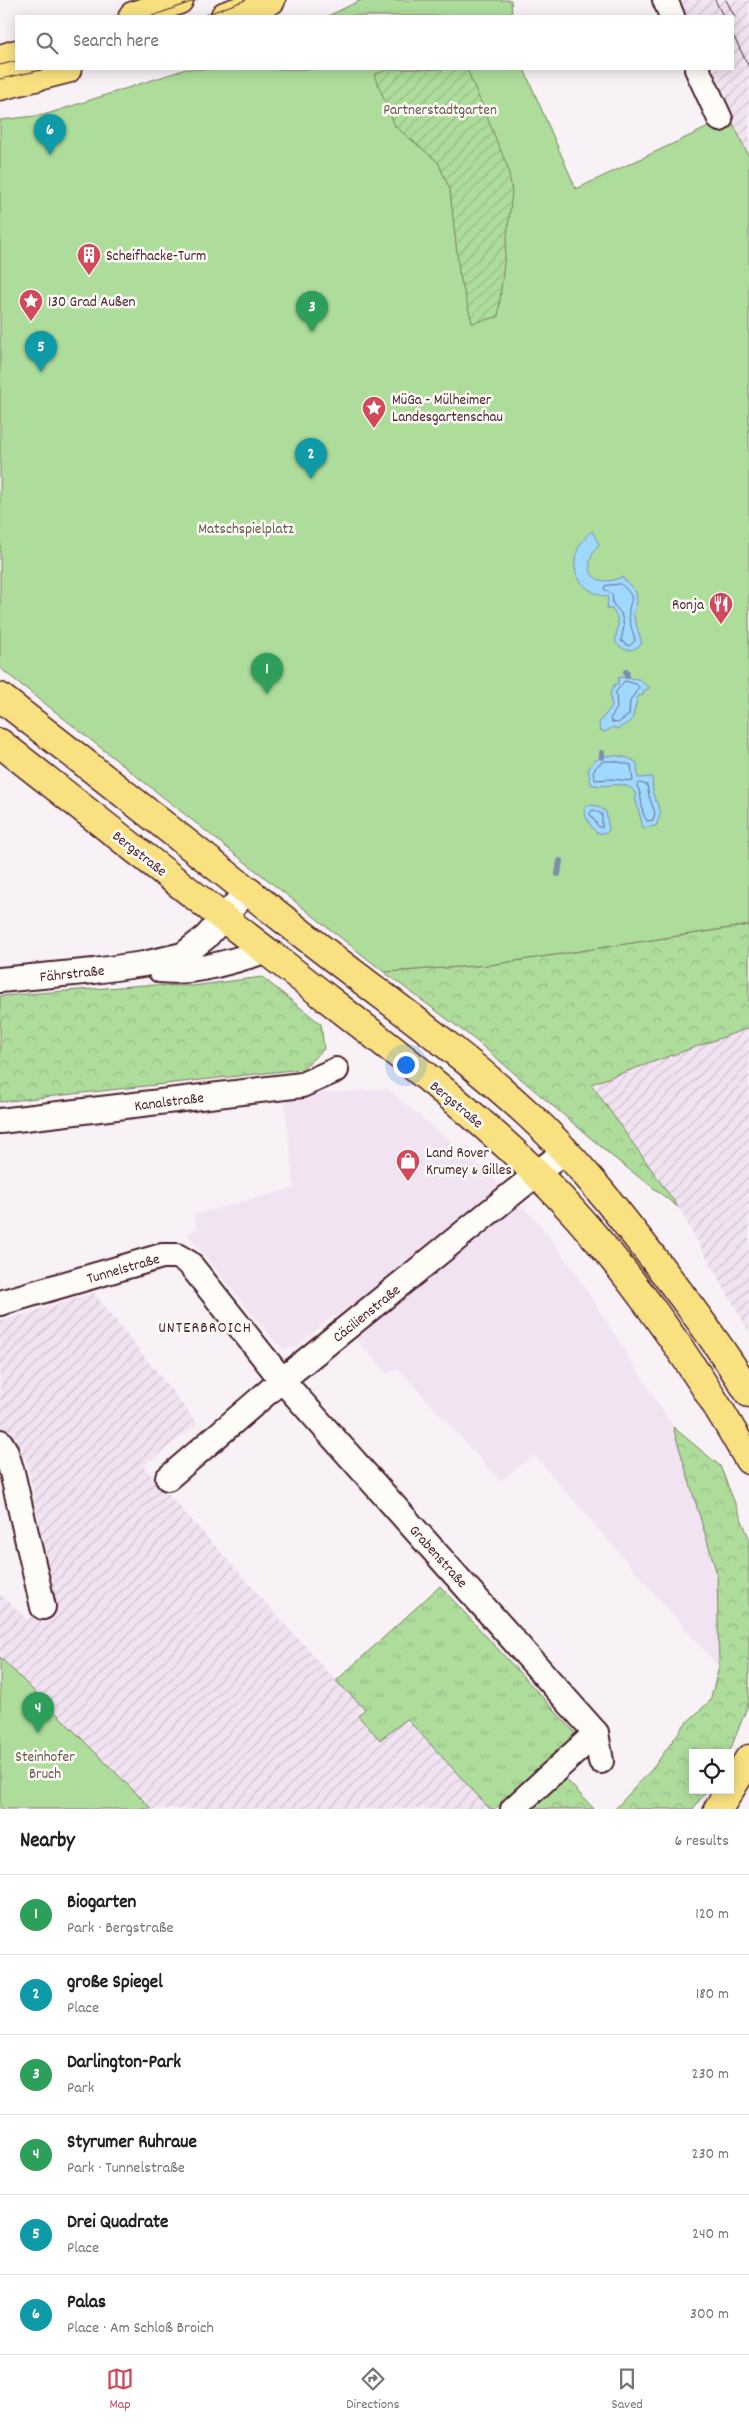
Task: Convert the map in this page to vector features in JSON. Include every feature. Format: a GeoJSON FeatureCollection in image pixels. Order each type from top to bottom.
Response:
{"type":"FeatureCollection","features":[{"type":"Feature","properties":{"kind":"main road"},"geometry":{"type":"LineString","coordinates":[[136,15],[179,0]]}},
{"type":"Feature","properties":{"kind":"main road"},"geometry":{"type":"LineString","coordinates":[[228,15],[271,0]]}},
{"type":"Feature","properties":{"kind":"main road"},"geometry":{"type":"LineString","coordinates":[[0,58],[15,54]]}},
{"type":"Feature","properties":{"kind":"main road"},"geometry":{"type":"LineString","coordinates":[[0,86],[63,70]]}},
{"type":"Feature","properties":{"kind":"main road"},"geometry":{"type":"LineString","coordinates":[[0,697],[449,1046],[528,1114],[566,1150],[609,1201],[740,1367],[749,1393]]}},
{"type":"Feature","properties":{"kind":"main road","name":"Bergstraße"},"geometry":{"type":"LineString","coordinates":[[0,743],[403,1059],[537,1175],[594,1238],[659,1319],[729,1425],[749,1460]]}},
{"type":"Feature","properties":{"kind":"main road"},"geometry":{"type":"LineString","coordinates":[[718,1809],[738,1780],[749,1759]]}},
{"type":"Feature","properties":{"kind":"street"},"geometry":{"type":"LineString","coordinates":[[665,0],[672,15]]}},
{"type":"Feature","properties":{"kind":"street"},"geometry":{"type":"LineString","coordinates":[[697,70],[720,119]]}},
{"type":"Feature","properties":{"kind":"street","name":"Fährstraße"},"geometry":{"type":"LineString","coordinates":[[0,980],[144,964],[183,955],[206,937],[248,890]]}},
{"type":"Feature","properties":{"kind":"street","name":"Fährstraße"},"geometry":{"type":"LineString","coordinates":[[144,964],[176,972],[208,967],[266,951]]}},
{"type":"Feature","properties":{"kind":"street","name":"Kanalstraße"},"geometry":{"type":"LineString","coordinates":[[0,1121],[302,1084],[336,1070]]}},
{"type":"Feature","properties":{"kind":"street","name":"Cäcilienstraße"},"geometry":{"type":"LineString","coordinates":[[168,1478],[282,1380],[566,1150]]}},
{"type":"Feature","properties":{"kind":"street","name":"Tunnelstraße"},"geometry":{"type":"LineString","coordinates":[[0,1303],[162,1256],[177,1256],[189,1263],[282,1380]]}},
{"type":"Feature","properties":{"kind":"street","name":"Grabenstraße"},"geometry":{"type":"LineString","coordinates":[[282,1380],[596,1733],[602,1761]]}},
{"type":"Feature","properties":{"kind":"street"},"geometry":{"type":"LineString","coordinates":[[0,1442],[5,1450],[12,1472],[43,1607]]}},
{"type":"Feature","properties":{"kind":"street"},"geometry":{"type":"LineString","coordinates":[[513,1809],[596,1733]]}},
{"type":"Feature","properties":{"kind":"shaded area"},"geometry":{"type":"Polygon","coordinates":[[[676,0],[749,0],[749,157],[708,70],[734,70],[734,15],[683,15],[676,0]]]}},
{"type":"Feature","properties":{"kind":"shaded area"},"geometry":{"type":"Polygon","coordinates":[[[749,1028],[749,1332],[678,1207],[591,1084],[749,1028]]]}},
{"type":"Feature","properties":{"kind":"shaded area"},"geometry":{"type":"Polygon","coordinates":[[[387,1089],[486,1171],[539,1223],[575,1272],[673,1427],[717,1574],[719,1667],[534,1455],[500,1481],[398,1368],[387,1374],[334,1315],[297,1346],[285,1349],[275,1342],[187,1234],[197,1228],[193,1215],[294,1188],[284,1096],[387,1089]]]}},
{"type":"Feature","properties":{"kind":"shaded area"},"geometry":{"type":"Polygon","coordinates":[[[94,1293],[198,1424],[143,1466],[336,1681],[440,1586],[576,1734],[495,1809],[152,1809],[0,1657],[0,1594],[28,1620],[54,1597],[26,1458],[0,1462],[0,1322],[94,1293]]]}},
{"type":"Feature","properties":{"kind":"green space"},"geometry":{"type":"Polygon","coordinates":[[[361,0],[511,0],[512,15],[330,15],[361,0]]]}},
{"type":"Feature","properties":{"kind":"green space","name":"MüGa - Mülheimer Landesgartenschau"},"geometry":{"type":"Polygon","coordinates":[[[183,70],[524,70],[576,189],[730,117],[749,157],[749,925],[489,965],[384,972],[0,668],[0,120],[44,115],[183,70]]]}},
{"type":"Feature","properties":{"kind":"green space","name":"Partnerstadtgarten"},"geometry":{"type":"Polygon","coordinates":[[[386,70],[467,70],[508,168],[512,192],[498,317],[472,323],[459,272],[450,190],[438,162],[395,126],[374,75],[386,70]]]}},
{"type":"Feature","properties":{"kind":"green space"},"geometry":{"type":"Polygon","coordinates":[[[749,925],[749,1028],[591,1084],[678,1207],[613,1157],[474,1039],[384,972],[489,965],[749,925]]]}},
{"type":"Feature","properties":{"kind":"green space"},"geometry":{"type":"Polygon","coordinates":[[[262,977],[321,1024],[324,1049],[302,1069],[0,1102],[0,996],[145,985],[193,986],[262,977]]]}},
{"type":"Feature","properties":{"kind":"green space"},"geometry":{"type":"Polygon","coordinates":[[[673,1427],[720,1466],[749,1538],[749,1702],[731,1749],[689,1749],[689,1794],[704,1794],[693,1809],[615,1809],[653,1768],[684,1725],[710,1701],[719,1667],[717,1574],[673,1427]]]}},
{"type":"Feature","properties":{"kind":"green space"},"geometry":{"type":"Polygon","coordinates":[[[440,1586],[576,1734],[495,1809],[490,1809],[407,1719],[380,1740],[358,1716],[365,1709],[336,1681],[440,1586]]]}},
{"type":"Feature","properties":{"kind":"green space","name":"Steinhofer Bruch"},"geometry":{"type":"Polygon","coordinates":[[[0,1657],[152,1809],[0,1809],[0,1657]]]}},
{"type":"Feature","properties":{"kind":"green space"},"geometry":{"type":"Polygon","coordinates":[[[564,1777],[594,1809],[532,1809],[564,1777]]]}},
{"type":"Feature","properties":{"kind":"water"},"geometry":{"type":"Polygon","coordinates":[[[592,531],[599,544],[590,561],[592,574],[597,579],[603,581],[622,577],[636,592],[637,603],[633,614],[642,644],[635,648],[629,650],[622,648],[616,643],[618,623],[612,609],[607,609],[608,597],[586,587],[579,579],[575,561],[577,550],[592,531]]]}},
{"type":"Feature","properties":{"kind":"water"},"geometry":{"type":"Polygon","coordinates":[[[619,677],[638,679],[650,688],[643,691],[643,695],[638,696],[632,720],[618,729],[613,727],[605,732],[600,730],[599,723],[612,706],[610,694],[615,684],[618,684],[619,677]]]}},
{"type":"Feature","properties":{"kind":"water"},"geometry":{"type":"Polygon","coordinates":[[[604,756],[626,757],[637,763],[638,778],[652,777],[653,795],[661,812],[656,826],[643,828],[635,797],[637,796],[633,790],[622,785],[591,784],[588,770],[594,761],[604,756]]]}},
{"type":"Feature","properties":{"kind":"water"},"geometry":{"type":"Polygon","coordinates":[[[588,805],[598,806],[606,812],[609,830],[606,833],[597,833],[591,825],[584,809],[588,805]]]}},
{"type":"Feature","properties":{"kind":"waterway"},"geometry":{"type":"LineString","coordinates":[[626,672],[627,676]]}},
{"type":"Feature","properties":{"kind":"waterway"},"geometry":{"type":"LineString","coordinates":[[558,874],[560,861]]}},
{"type":"Feature","properties":{"kind":"tram line"},"geometry":{"type":"LineString","coordinates":[[155,15],[197,0]]}},
{"type":"Feature","properties":{"kind":"tram line"},"geometry":{"type":"LineString","coordinates":[[205,15],[246,0]]}},
{"type":"Feature","properties":{"kind":"tram line"},"geometry":{"type":"LineString","coordinates":[[715,0],[722,15]]}},
{"type":"Feature","properties":{"kind":"tram line"},"geometry":{"type":"LineString","coordinates":[[726,0],[734,15]]}},
{"type":"Feature","properties":{"kind":"tram line"},"geometry":{"type":"LineString","coordinates":[[734,37],[749,67]]}},
{"type":"Feature","properties":{"kind":"tram line"},"geometry":{"type":"LineString","coordinates":[[0,65],[15,61]]}},
{"type":"Feature","properties":{"kind":"tram line"},"geometry":{"type":"LineString","coordinates":[[0,79],[41,70]]}},
{"type":"Feature","properties":{"kind":"place","name":"Palas"},"geometry":{"type":"Point","coordinates":[50,155]}},
{"type":"Feature","properties":{"kind":"place","name":"Scheifhacke-Turm"},"geometry":{"type":"Point","coordinates":[89,276]}},
{"type":"Feature","properties":{"kind":"place","name":"130 Grad Außen"},"geometry":{"type":"Point","coordinates":[31,322]}},
{"type":"Feature","properties":{"kind":"place","name":"Darlington-Park"},"geometry":{"type":"Point","coordinates":[312,332]}},
{"type":"Feature","properties":{"kind":"place","name":"Drei Quadrate"},"geometry":{"type":"Point","coordinates":[41,372]}},
{"type":"Feature","properties":{"kind":"place","name":"MüGa - Mülheimer Landesgartenschau"},"geometry":{"type":"Point","coordinates":[374,429]}},
{"type":"Feature","properties":{"kind":"place","name":"große Spiegel"},"geometry":{"type":"Point","coordinates":[311,479]}},
{"type":"Feature","properties":{"kind":"place","name":"Ronja"},"geometry":{"type":"Point","coordinates":[721,625]}},
{"type":"Feature","properties":{"kind":"place","name":"Biogarten"},"geometry":{"type":"Point","coordinates":[267,694]}},
{"type":"Feature","properties":{"kind":"place","name":"Land Rover Krumey & Gilles"},"geometry":{"type":"Point","coordinates":[408,1182]}},
{"type":"Feature","properties":{"kind":"place","name":"Styrumer Ruhraue"},"geometry":{"type":"Point","coordinates":[38,1733]}},
{"type":"Feature","properties":{"kind":"district","name":"UNTERBROICH"},"geometry":{"type":"Point","coordinates":[205,1326]}},
{"type":"Feature","properties":{"kind":"park label","name":"Matschspielplatz"},"geometry":{"type":"Point","coordinates":[246,528]}}]}
